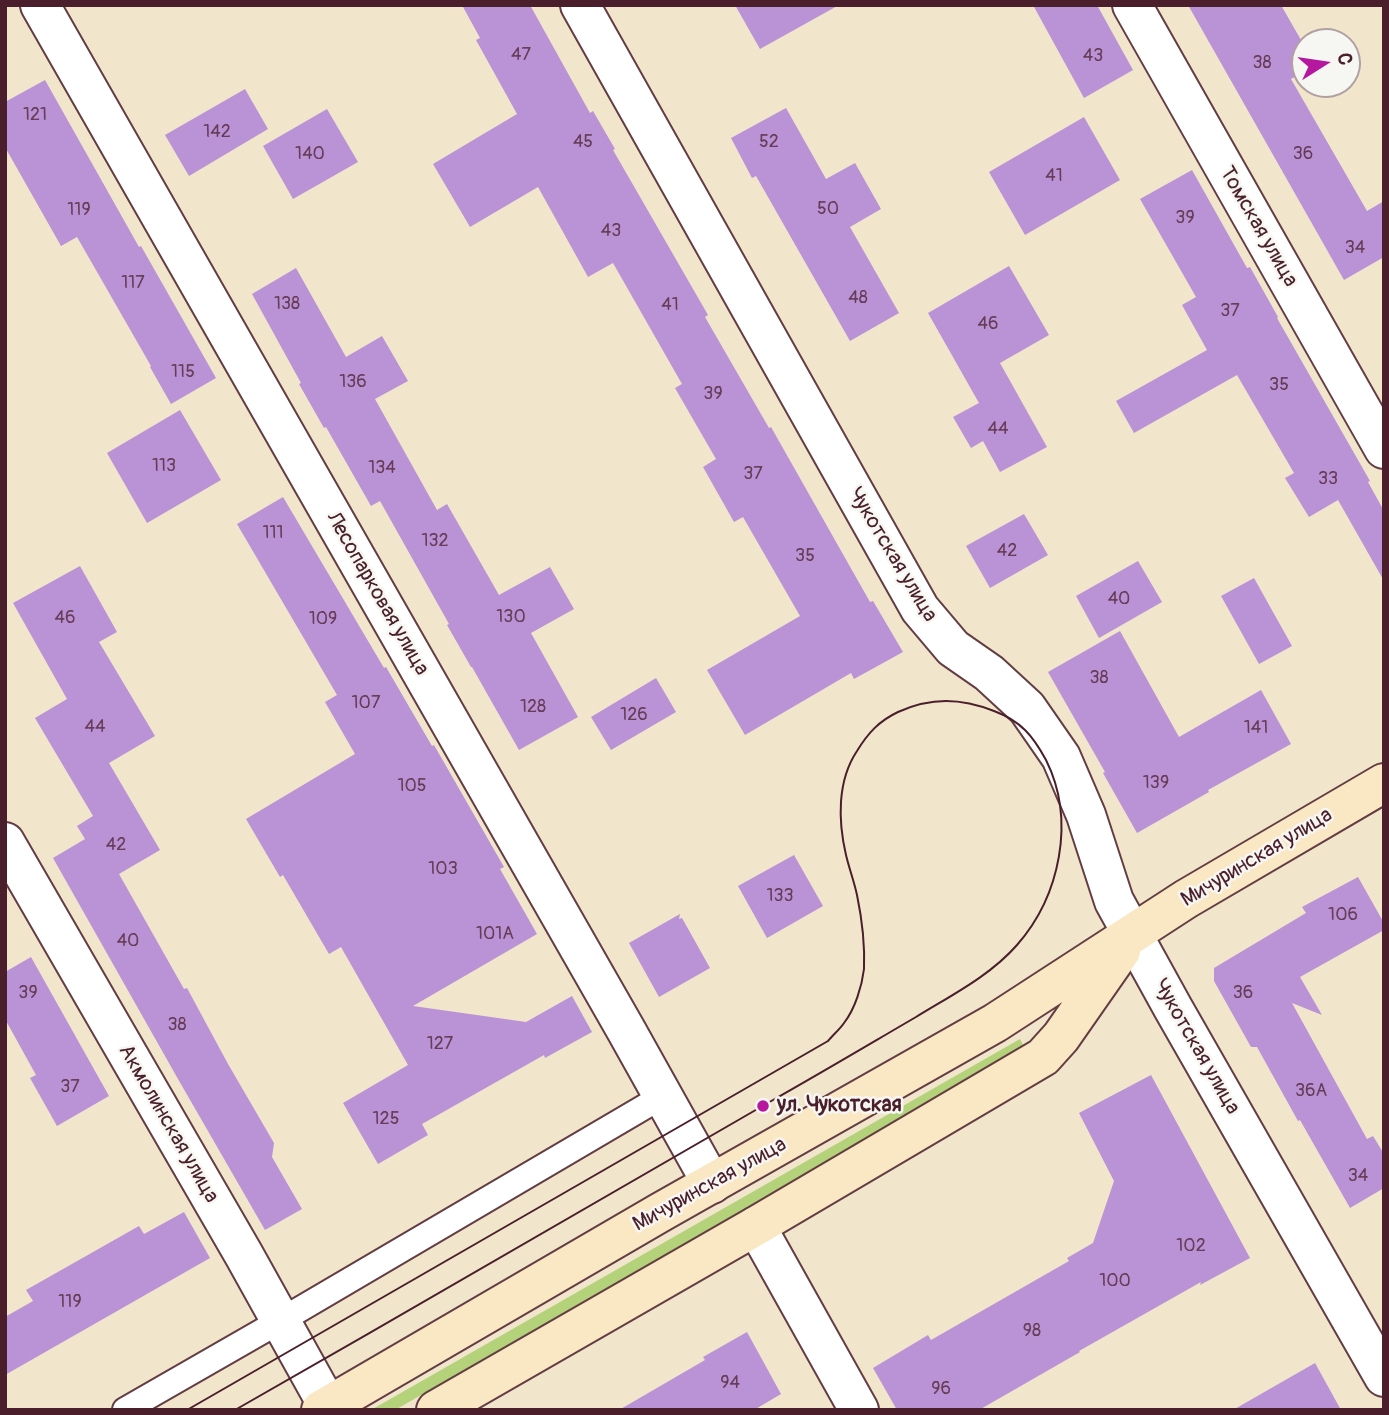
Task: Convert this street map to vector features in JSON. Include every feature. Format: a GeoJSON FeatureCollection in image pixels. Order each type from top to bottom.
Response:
{"type":"FeatureCollection","features":[{"type":"Feature","properties":{"kind":"main road","name":"Мичуринская улица"},"geometry":{"type":"LineString","coordinates":[[325,1408],[661,1212],[995,1023],[1186,899],[1384,783]]}},
{"type":"Feature","properties":{"kind":"main road","name":"Мичуринская улица"},"geometry":{"type":"LineString","coordinates":[[436,1410],[1043,1058],[1061,1038],[1132,935]]}},
{"type":"Feature","properties":{"kind":"street","name":"Лесопарковая улица"},"geometry":{"type":"LineString","coordinates":[[40,5],[712,1184]]}},
{"type":"Feature","properties":{"kind":"street","name":"Чукотская улица"},"geometry":{"type":"LineString","coordinates":[[580,5],[920,609],[953,648],[989,673],[1027,708],[1061,757],[1086,815],[1114,901],[1384,1377]]}},
{"type":"Feature","properties":{"kind":"street","name":"Томская улица"},"geometry":{"type":"LineString","coordinates":[[1132,5],[1384,449]]}},
{"type":"Feature","properties":{"kind":"street","name":"Акмолинская улица"},"geometry":{"type":"LineString","coordinates":[[5,842],[280,1321],[325,1408]]}},
{"type":"Feature","properties":{"kind":"street"},"geometry":{"type":"LineString","coordinates":[[756,1226],[859,1410]]}},
{"type":"Feature","properties":{"kind":"lane"},"geometry":{"type":"LineString","coordinates":[[125,1410],[663,1096]]}},
{"type":"Feature","properties":{"kind":"green space"},"geometry":{"type":"Polygon","coordinates":[[[1020,1039],[1025,1049],[395,1410],[371,1410],[1020,1039]]]}},
{"type":"Feature","properties":{"kind":"building"},"geometry":{"type":"Polygon","coordinates":[[[462,5],[530,5],[590,113],[593,111],[615,149],[613,150],[708,315],[705,317],[870,602],[873,601],[903,652],[854,679],[851,673],[745,735],[707,670],[800,616],[743,517],[734,522],[703,467],[716,459],[675,388],[682,384],[613,263],[588,277],[538,187],[470,227],[433,164],[517,114],[476,40],[480,38],[462,5]]]}},
{"type":"Feature","properties":{"kind":"building"},"geometry":{"type":"Polygon","coordinates":[[[735,5],[839,5],[760,49],[735,5]]]}},
{"type":"Feature","properties":{"kind":"building"},"geometry":{"type":"Polygon","coordinates":[[[1033,5],[1097,5],[1133,70],[1084,98],[1033,5]]]}},
{"type":"Feature","properties":{"kind":"building"},"geometry":{"type":"Polygon","coordinates":[[[1188,5],[1281,5],[1294,28],[1291,28],[1291,98],[1302,98],[1367,211],[1384,201],[1384,257],[1344,280],[1188,5]]]}},
{"type":"Feature","properties":{"kind":"building"},"geometry":{"type":"Polygon","coordinates":[[[45,80],[216,378],[171,404],[77,237],[61,246],[5,147],[5,102],[45,80]]]}},
{"type":"Feature","properties":{"kind":"building"},"geometry":{"type":"Polygon","coordinates":[[[245,89],[268,129],[189,176],[165,135],[245,89]]]}},
{"type":"Feature","properties":{"kind":"building"},"geometry":{"type":"Polygon","coordinates":[[[786,108],[826,179],[855,163],[881,209],[850,227],[899,313],[850,341],[756,176],[752,178],[731,138],[786,108]]]}},
{"type":"Feature","properties":{"kind":"building"},"geometry":{"type":"Polygon","coordinates":[[[327,109],[358,162],[293,199],[263,146],[327,109]]]}},
{"type":"Feature","properties":{"kind":"building"},"geometry":{"type":"Polygon","coordinates":[[[1084,117],[1120,180],[1025,235],[989,172],[1084,117]]]}},
{"type":"Feature","properties":{"kind":"building"},"geometry":{"type":"Polygon","coordinates":[[[1192,170],[1247,268],[1250,267],[1370,481],[1368,482],[1384,511],[1384,581],[1338,500],[1309,517],[1285,478],[1294,473],[1237,375],[1134,433],[1116,401],[1207,350],[1182,305],[1196,297],[1140,199],[1192,170]]]}},
{"type":"Feature","properties":{"kind":"building"},"geometry":{"type":"Polygon","coordinates":[[[1009,266],[1049,335],[1000,363],[1047,447],[1000,472],[983,441],[971,448],[953,417],[979,403],[928,313],[1009,266]]]}},
{"type":"Feature","properties":{"kind":"building"},"geometry":{"type":"Polygon","coordinates":[[[296,268],[346,357],[382,336],[408,381],[375,399],[437,510],[447,504],[499,595],[550,567],[574,609],[531,633],[578,717],[519,750],[380,501],[371,506],[299,384],[301,383],[252,294],[296,268]]]}},
{"type":"Feature","properties":{"kind":"building"},"geometry":{"type":"Polygon","coordinates":[[[180,410],[221,480],[147,523],[107,453],[180,410]]]}},
{"type":"Feature","properties":{"kind":"building"},"geometry":{"type":"Polygon","coordinates":[[[283,497],[384,668],[386,667],[432,746],[434,745],[504,867],[500,869],[537,934],[413,1006],[526,1022],[572,996],[592,1032],[545,1058],[544,1055],[422,1124],[428,1135],[378,1164],[343,1103],[408,1065],[341,947],[329,954],[283,875],[280,877],[246,819],[355,754],[325,702],[337,695],[237,524],[283,497]]]}},
{"type":"Feature","properties":{"kind":"building"},"geometry":{"type":"Polygon","coordinates":[[[1024,514],[1048,555],[990,588],[966,546],[1024,514]]]}},
{"type":"Feature","properties":{"kind":"building"},"geometry":{"type":"Polygon","coordinates":[[[1138,561],[1162,602],[1099,638],[1076,596],[1138,561]]]}},
{"type":"Feature","properties":{"kind":"building"},"geometry":{"type":"Polygon","coordinates":[[[80,566],[117,632],[99,642],[155,736],[109,763],[160,850],[119,874],[274,1143],[272,1157],[302,1209],[265,1230],[53,858],[85,839],[77,826],[93,816],[35,718],[67,699],[13,603],[80,566]]]}},
{"type":"Feature","properties":{"kind":"building"},"geometry":{"type":"Polygon","coordinates":[[[1254,578],[1292,646],[1259,664],[1221,596],[1254,578]]]}},
{"type":"Feature","properties":{"kind":"building"},"geometry":{"type":"Polygon","coordinates":[[[1120,631],[1179,737],[1261,690],[1291,744],[1137,833],[1048,672],[1120,631]]]}},
{"type":"Feature","properties":{"kind":"building"},"geometry":{"type":"Polygon","coordinates":[[[656,678],[676,712],[611,750],[591,717],[656,678]]]}},
{"type":"Feature","properties":{"kind":"building"},"geometry":{"type":"Polygon","coordinates":[[[794,855],[823,906],[767,938],[738,886],[794,855]]]}},
{"type":"Feature","properties":{"kind":"building"},"geometry":{"type":"Polygon","coordinates":[[[1358,877],[1384,923],[1384,930],[1300,977],[1322,1015],[1292,1003],[1367,1139],[1373,1136],[1384,1154],[1384,1188],[1350,1208],[1257,1047],[1251,1047],[1214,981],[1214,968],[1306,913],[1302,907],[1358,877]]]}},
{"type":"Feature","properties":{"kind":"building"},"geometry":{"type":"Polygon","coordinates":[[[680,914],[679,919],[682,918],[710,968],[659,997],[629,943],[680,914]]]}},
{"type":"Feature","properties":{"kind":"building"},"geometry":{"type":"Polygon","coordinates":[[[31,957],[109,1096],[57,1126],[30,1078],[36,1075],[5,1019],[5,972],[31,957]]]}},
{"type":"Feature","properties":{"kind":"building"},"geometry":{"type":"Polygon","coordinates":[[[1151,1075],[1250,1258],[1200,1285],[1201,1282],[979,1410],[897,1410],[873,1368],[928,1335],[931,1340],[1069,1261],[1067,1258],[1093,1243],[1114,1181],[1079,1113],[1151,1075]]]}},
{"type":"Feature","properties":{"kind":"building"},"geometry":{"type":"Polygon","coordinates":[[[184,1212],[210,1258],[5,1375],[5,1317],[33,1301],[26,1290],[139,1226],[144,1234],[184,1212]]]}},
{"type":"Feature","properties":{"kind":"building"},"geometry":{"type":"Polygon","coordinates":[[[747,1332],[781,1394],[754,1410],[619,1410],[705,1360],[703,1357],[747,1332]]]}},
{"type":"Feature","properties":{"kind":"building"},"geometry":{"type":"Polygon","coordinates":[[[1315,1363],[1341,1410],[1233,1410],[1315,1363]]]}},
{"type":"Feature","properties":{"kind":"tram line"},"geometry":{"type":"LineString","coordinates":[[187,1410],[828,1041],[851,1011],[860,990],[864,969],[860,913],[843,842],[841,815],[846,775],[861,745],[880,724],[898,712],[922,704],[946,701],[994,711],[1012,720],[1031,737],[1046,760],[1055,783],[1060,807],[1059,857],[1044,904],[1032,925],[1017,945],[995,966],[956,993],[845,1059],[235,1410]]}},
{"type":"Feature","properties":{"kind":"place","name":"ул. Чукотская"},"geometry":{"type":"Point","coordinates":[763,1106]}}]}
